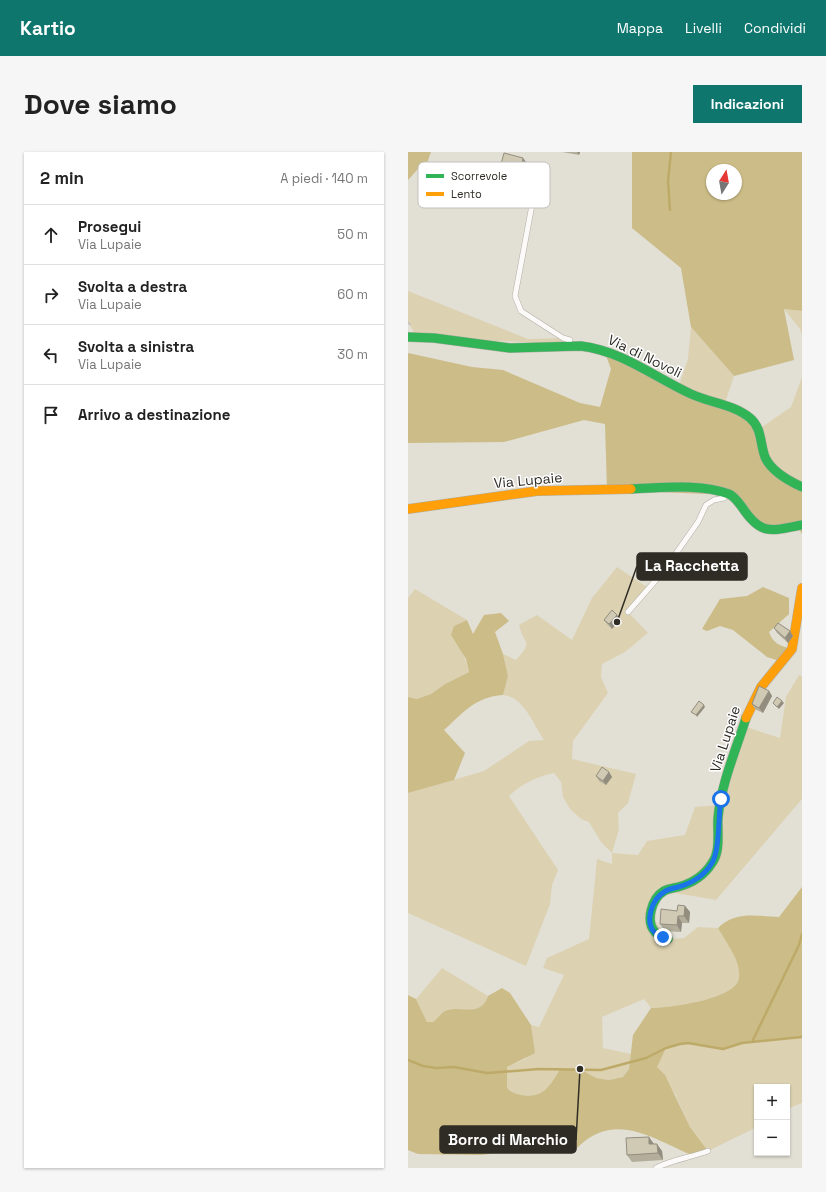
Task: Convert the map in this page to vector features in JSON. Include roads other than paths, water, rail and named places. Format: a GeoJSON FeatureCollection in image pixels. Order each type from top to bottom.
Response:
{"type":"FeatureCollection","features":[{"type":"Feature","properties":{"kind":"street","name":"Via di Novoli"},"geometry":{"type":"LineString","coordinates":[[408,337],[439,338],[510,348],[534,349],[587,345],[611,353],[646,369],[688,393],[706,401],[734,409],[751,419],[759,429],[766,458],[772,466],[802,487]]}},
{"type":"Feature","properties":{"kind":"street","name":"Via Lupaie"},"geometry":{"type":"LineString","coordinates":[[408,509],[537,492],[682,488],[713,490],[733,497]]}},
{"type":"Feature","properties":{"kind":"street"},"geometry":{"type":"LineString","coordinates":[[733,497],[751,521],[763,529],[778,530],[802,525]]}},
{"type":"Feature","properties":{"kind":"street","name":"Via Lupaie"},"geometry":{"type":"LineString","coordinates":[[668,939],[655,932],[651,925],[652,906],[657,897],[664,891],[688,884],[705,874],[714,861],[717,852],[718,818],[721,799],[744,722],[761,687],[792,649],[802,588]]}},
{"type":"Feature","properties":{"kind":"lane"},"geometry":{"type":"LineString","coordinates":[[531,208],[515,296],[521,311],[563,338],[587,345]]}},
{"type":"Feature","properties":{"kind":"lane"},"geometry":{"type":"LineString","coordinates":[[628,612],[663,572],[698,522],[706,504],[714,500],[733,497]]}},
{"type":"Feature","properties":{"kind":"lane"},"geometry":{"type":"LineString","coordinates":[[656,1168],[673,1160],[689,1158],[708,1151]]}},
{"type":"Feature","properties":{"kind":"waterway"},"geometry":{"type":"LineString","coordinates":[[670,210],[668,181],[671,152]]}},
{"type":"Feature","properties":{"kind":"waterway"},"geometry":{"type":"LineString","coordinates":[[752,1042],[799,945],[802,934]]}},
{"type":"Feature","properties":{"kind":"waterway"},"geometry":{"type":"LineString","coordinates":[[408,1060],[423,1066],[436,1068],[454,1067],[487,1073],[539,1069],[601,1070],[646,1058],[666,1048],[680,1044],[688,1043],[723,1049],[742,1043],[802,1037]]}},
{"type":"Feature","properties":{"kind":"place","name":"La Racchetta"},"geometry":{"type":"Point","coordinates":[617,622]}},
{"type":"Feature","properties":{"kind":"place","name":"Borro di Marchio"},"geometry":{"type":"Point","coordinates":[580,1069]}}]}
